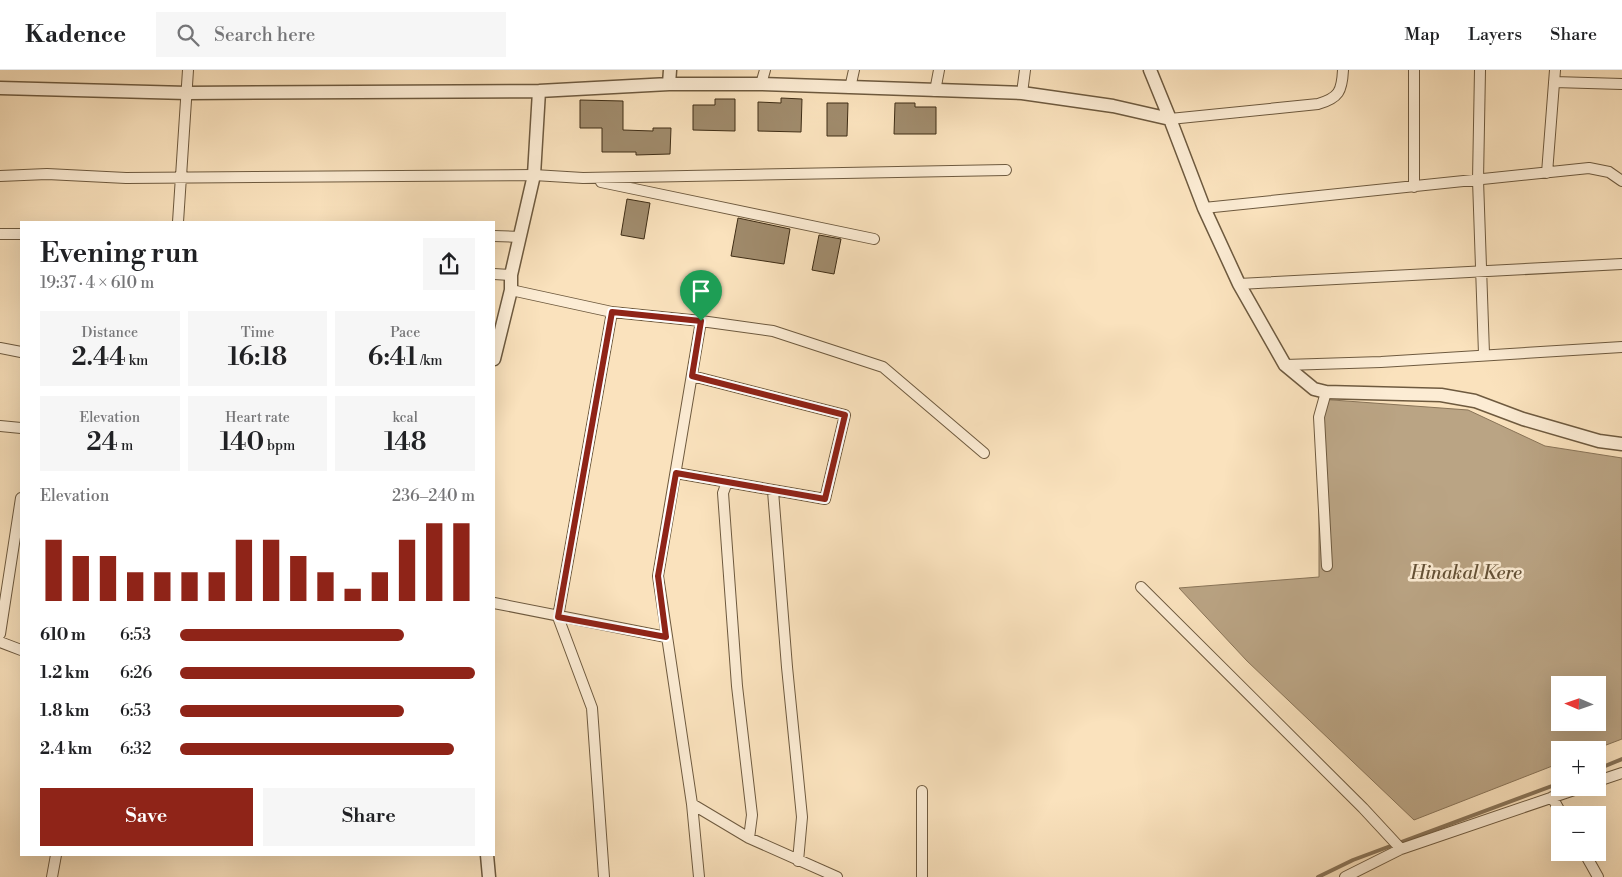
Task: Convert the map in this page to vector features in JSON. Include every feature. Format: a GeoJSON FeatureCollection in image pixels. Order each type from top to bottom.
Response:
{"type":"FeatureCollection","features":[{"type":"Feature","properties":{"kind":"street"},"geometry":{"type":"LineString","coordinates":[[178,221],[188,70]]}},
{"type":"Feature","properties":{"kind":"street"},"geometry":{"type":"LineString","coordinates":[[669,84],[670,70]]}},
{"type":"Feature","properties":{"kind":"street"},"geometry":{"type":"LineString","coordinates":[[761,84],[765,70]]}},
{"type":"Feature","properties":{"kind":"street"},"geometry":{"type":"LineString","coordinates":[[850,88],[854,70]]}},
{"type":"Feature","properties":{"kind":"street"},"geometry":{"type":"LineString","coordinates":[[935,91],[940,70]]}},
{"type":"Feature","properties":{"kind":"street"},"geometry":{"type":"LineString","coordinates":[[1022,93],[1025,70]]}},
{"type":"Feature","properties":{"kind":"street"},"geometry":{"type":"LineString","coordinates":[[1150,70],[1204,208],[1239,284],[1285,365],[1314,389],[1326,392],[1441,395],[1476,401],[1523,419],[1599,441],[1622,444]]}},
{"type":"Feature","properties":{"kind":"street"},"geometry":{"type":"LineString","coordinates":[[0,88],[187,93],[539,91],[669,84],[761,84],[1022,93],[1113,106],[1170,119],[1318,104],[1330,101],[1338,94],[1343,70]]}},
{"type":"Feature","properties":{"kind":"street"},"geometry":{"type":"LineString","coordinates":[[1414,70],[1414,186]]}},
{"type":"Feature","properties":{"kind":"street"},"geometry":{"type":"LineString","coordinates":[[1480,70],[1478,180],[1484,354]]}},
{"type":"Feature","properties":{"kind":"street"},"geometry":{"type":"LineString","coordinates":[[1547,173],[1555,70]]}},
{"type":"Feature","properties":{"kind":"street"},"geometry":{"type":"LineString","coordinates":[[1554,82],[1622,84]]}},
{"type":"Feature","properties":{"kind":"street"},"geometry":{"type":"LineString","coordinates":[[495,355],[511,290],[511,275],[534,175],[539,91]]}},
{"type":"Feature","properties":{"kind":"street"},"geometry":{"type":"LineString","coordinates":[[1204,208],[1589,168],[1609,172],[1622,181]]}},
{"type":"Feature","properties":{"kind":"street"},"geometry":{"type":"LineString","coordinates":[[0,176],[47,174],[126,178],[534,175],[583,178],[1006,170]]}},
{"type":"Feature","properties":{"kind":"street"},"geometry":{"type":"LineString","coordinates":[[583,178],[874,239]]}},
{"type":"Feature","properties":{"kind":"street"},"geometry":{"type":"LineString","coordinates":[[0,234],[20,234]]}},
{"type":"Feature","properties":{"kind":"street"},"geometry":{"type":"LineString","coordinates":[[495,236],[520,237]]}},
{"type":"Feature","properties":{"kind":"street"},"geometry":{"type":"LineString","coordinates":[[1239,284],[1622,264]]}},
{"type":"Feature","properties":{"kind":"street"},"geometry":{"type":"LineString","coordinates":[[495,274],[511,275]]}},
{"type":"Feature","properties":{"kind":"street"},"geometry":{"type":"LineString","coordinates":[[511,290],[612,312],[773,330],[883,367],[984,453]]}},
{"type":"Feature","properties":{"kind":"street"},"geometry":{"type":"LineString","coordinates":[[604,877],[592,708],[558,617],[612,312]]}},
{"type":"Feature","properties":{"kind":"street"},"geometry":{"type":"LineString","coordinates":[[699,877],[692,804],[658,576],[701,321]]}},
{"type":"Feature","properties":{"kind":"street"},"geometry":{"type":"LineString","coordinates":[[1285,365],[1381,362],[1484,354],[1622,347]]}},
{"type":"Feature","properties":{"kind":"street"},"geometry":{"type":"LineString","coordinates":[[0,348],[20,352]]}},
{"type":"Feature","properties":{"kind":"street"},"geometry":{"type":"LineString","coordinates":[[676,473],[825,499],[845,415],[692,376]]}},
{"type":"Feature","properties":{"kind":"street"},"geometry":{"type":"LineString","coordinates":[[1326,392],[1319,417],[1327,566]]}},
{"type":"Feature","properties":{"kind":"street"},"geometry":{"type":"LineString","coordinates":[[0,426],[20,428]]}},
{"type":"Feature","properties":{"kind":"street"},"geometry":{"type":"LineString","coordinates":[[727,482],[723,493],[737,686],[752,814],[749,838]]}},
{"type":"Feature","properties":{"kind":"street"},"geometry":{"type":"LineString","coordinates":[[773,491],[787,668],[802,818],[798,861]]}},
{"type":"Feature","properties":{"kind":"street"},"geometry":{"type":"LineString","coordinates":[[0,634],[20,504]]}},
{"type":"Feature","properties":{"kind":"street"},"geometry":{"type":"LineString","coordinates":[[1141,587],[1402,849]]}},
{"type":"Feature","properties":{"kind":"street"},"geometry":{"type":"LineString","coordinates":[[495,603],[666,637]]}},
{"type":"Feature","properties":{"kind":"street"},"geometry":{"type":"LineString","coordinates":[[0,642],[20,650]]}},
{"type":"Feature","properties":{"kind":"street"},"geometry":{"type":"LineString","coordinates":[[1606,778],[1622,773]]}},
{"type":"Feature","properties":{"kind":"street"},"geometry":{"type":"LineString","coordinates":[[922,791],[922,877]]}},
{"type":"Feature","properties":{"kind":"street"},"geometry":{"type":"LineString","coordinates":[[1345,877],[1402,849],[1555,796]]}},
{"type":"Feature","properties":{"kind":"street"},"geometry":{"type":"LineString","coordinates":[[1552,797],[1557,806]]}},
{"type":"Feature","properties":{"kind":"street"},"geometry":{"type":"LineString","coordinates":[[692,804],[749,838],[837,877]]}},
{"type":"Feature","properties":{"kind":"street"},"geometry":{"type":"LineString","coordinates":[[52,877],[56,856]]}},
{"type":"Feature","properties":{"kind":"street"},"geometry":{"type":"LineString","coordinates":[[487,856],[489,877]]}},
{"type":"Feature","properties":{"kind":"street"},"geometry":{"type":"LineString","coordinates":[[1589,861],[1598,877]]}},
{"type":"Feature","properties":{"kind":"water","name":"Hinakal Kere"},"geometry":{"type":"Polygon","coordinates":[[[1319,399],[1468,410],[1545,446],[1622,458],[1622,739],[1606,745],[1606,741],[1551,741],[1551,767],[1414,820],[1247,661],[1179,588],[1319,577],[1319,399]]]}},
{"type":"Feature","properties":{"kind":"building"},"geometry":{"type":"Polygon","coordinates":[[[781,98],[802,99],[801,132],[758,131],[758,102],[781,103],[781,98]]]}},
{"type":"Feature","properties":{"kind":"building"},"geometry":{"type":"Polygon","coordinates":[[[715,99],[735,99],[735,131],[693,130],[693,105],[715,105],[715,99]]]}},
{"type":"Feature","properties":{"kind":"building"},"geometry":{"type":"Polygon","coordinates":[[[580,100],[623,101],[623,130],[653,131],[653,128],[671,128],[670,154],[636,155],[636,152],[602,152],[602,128],[580,128],[580,100]]]}},
{"type":"Feature","properties":{"kind":"building"},"geometry":{"type":"Polygon","coordinates":[[[827,103],[848,103],[847,136],[827,136],[827,103]]]}},
{"type":"Feature","properties":{"kind":"building"},"geometry":{"type":"Polygon","coordinates":[[[895,103],[915,103],[915,107],[936,107],[936,134],[894,134],[895,103]]]}},
{"type":"Feature","properties":{"kind":"building"},"geometry":{"type":"Polygon","coordinates":[[[627,199],[650,203],[644,239],[621,235],[627,199]]]}},
{"type":"Feature","properties":{"kind":"building"},"geometry":{"type":"Polygon","coordinates":[[[738,218],[790,229],[784,264],[731,256],[738,218]]]}},
{"type":"Feature","properties":{"kind":"building"},"geometry":{"type":"Polygon","coordinates":[[[819,235],[841,239],[834,274],[812,270],[819,235]]]}},
{"type":"Feature","properties":{"kind":"waterway"},"geometry":{"type":"LineString","coordinates":[[1606,766],[1622,759]]}},
{"type":"Feature","properties":{"kind":"waterway"},"geometry":{"type":"LineString","coordinates":[[1318,877],[1353,860],[1551,786]]}},
{"type":"Feature","properties":{"kind":"route"},"geometry":{"type":"LineString","coordinates":[[612,312],[701,321],[692,376],[845,415],[825,499],[676,473],[658,576],[666,637],[558,617],[612,312]]}}]}
